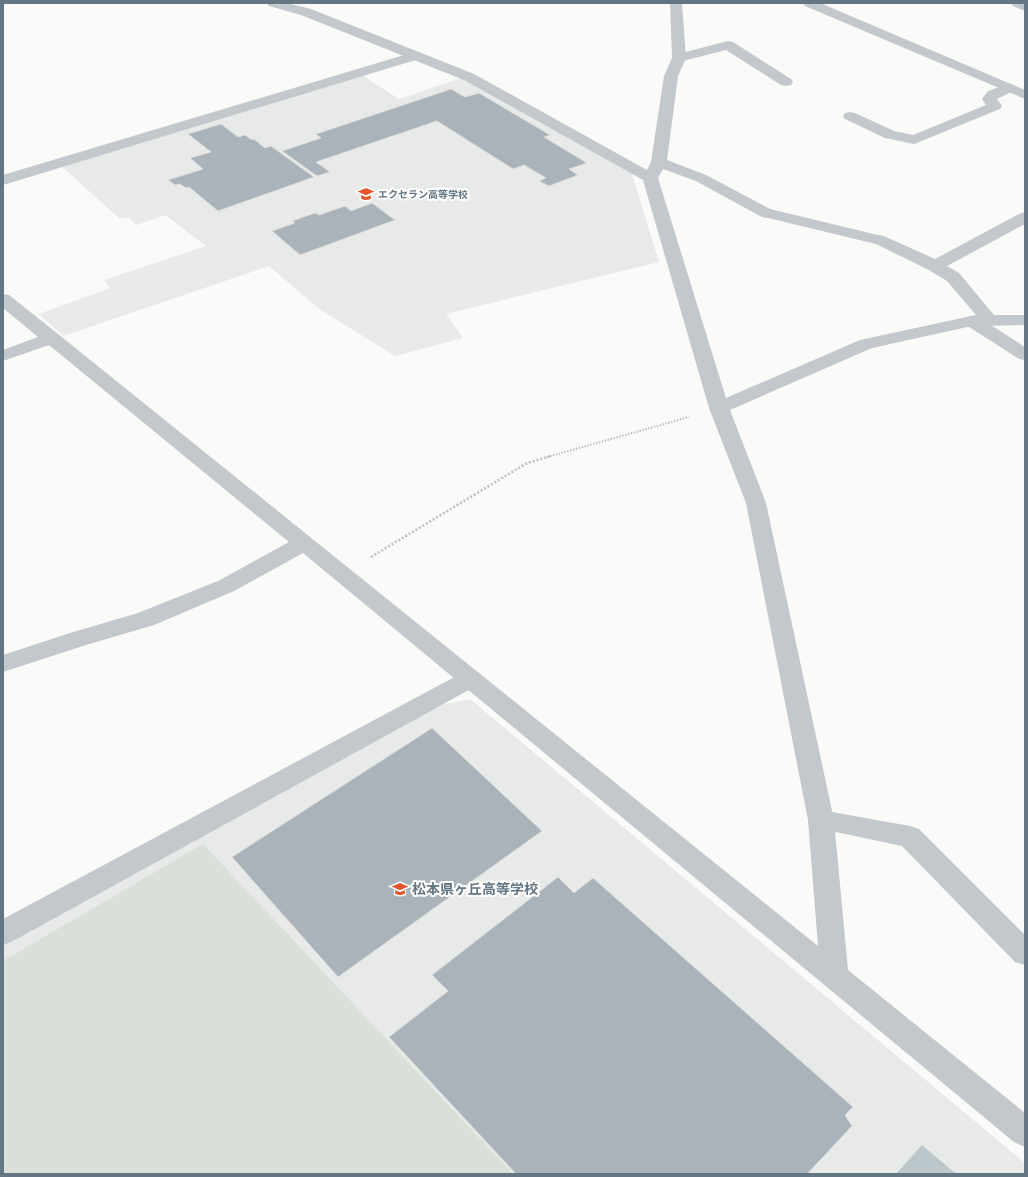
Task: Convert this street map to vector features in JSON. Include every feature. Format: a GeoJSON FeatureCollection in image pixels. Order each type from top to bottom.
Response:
{"type":"FeatureCollection","features":[{"type":"Feature","properties":{"kind":"street"},"geometry":{"type":"LineString","coordinates":[[275,3],[306,12],[469,77],[650,178],[719,408],[756,503],[821,820],[835,978]]}},
{"type":"Feature","properties":{"kind":"street"},"geometry":{"type":"LineString","coordinates":[[650,178],[659,162],[672,76],[679,58],[676,3]]}},
{"type":"Feature","properties":{"kind":"street"},"geometry":{"type":"LineString","coordinates":[[808,3],[1025,95]]}},
{"type":"Feature","properties":{"kind":"street"},"geometry":{"type":"LineString","coordinates":[[1017,3],[1025,7]]}},
{"type":"Feature","properties":{"kind":"street"},"geometry":{"type":"LineString","coordinates":[[679,58],[728,45],[786,82]]}},
{"type":"Feature","properties":{"kind":"street"},"geometry":{"type":"LineString","coordinates":[[3,180],[414,56]]}},
{"type":"Feature","properties":{"kind":"street"},"geometry":{"type":"LineString","coordinates":[[850,116],[890,135],[914,140],[995,106],[989,99],[993,94],[1008,88]]}},
{"type":"Feature","properties":{"kind":"street"},"geometry":{"type":"LineString","coordinates":[[659,162],[701,178],[766,212],[880,240],[935,266],[953,277],[981,320],[1025,355]]}},
{"type":"Feature","properties":{"kind":"street"},"geometry":{"type":"LineString","coordinates":[[935,266],[1025,218]]}},
{"type":"Feature","properties":{"kind":"street"},"geometry":{"type":"LineString","coordinates":[[3,299],[343,574],[1025,1132]]}},
{"type":"Feature","properties":{"kind":"street"},"geometry":{"type":"LineString","coordinates":[[719,408],[866,344],[981,320],[1025,320]]}},
{"type":"Feature","properties":{"kind":"street"},"geometry":{"type":"LineString","coordinates":[[3,356],[52,338]]}},
{"type":"Feature","properties":{"kind":"street"},"geometry":{"type":"LineString","coordinates":[[3,664],[78,639],[146,619],[226,586],[304,543]]}},
{"type":"Feature","properties":{"kind":"street"},"geometry":{"type":"LineString","coordinates":[[3,933],[470,679]]}},
{"type":"Feature","properties":{"kind":"street"},"geometry":{"type":"LineString","coordinates":[[821,820],[910,837],[1025,953]]}},
{"type":"Feature","properties":{"kind":"path"},"geometry":{"type":"LineString","coordinates":[[343,574],[527,463],[719,408]]}},
{"type":"Feature","properties":{"kind":"shaded area","name":"エクセラン高等学校"},"geometry":{"type":"Polygon","coordinates":[[[360,74],[399,99],[464,77],[632,174],[659,262],[446,314],[463,338],[395,356],[318,308],[269,266],[63,336],[39,314],[110,288],[104,280],[206,246],[165,215],[137,225],[128,218],[119,218],[60,165],[360,74]]]}},
{"type":"Feature","properties":{"kind":"shaded area","name":"松本県ヶ丘高等学校"},"geometry":{"type":"Polygon","coordinates":[[[470,699],[1025,1163],[1025,1174],[3,1174],[3,943],[432,707],[470,699]]]}},
{"type":"Feature","properties":{"kind":"shaded area"},"geometry":{"type":"Polygon","coordinates":[[[203,844],[513,1174],[3,1174],[3,961],[203,844]]]}},
{"type":"Feature","properties":{"kind":"shaded area"},"geometry":{"type":"Polygon","coordinates":[[[922,1145],[956,1174],[896,1174],[922,1145]]]}},
{"type":"Feature","properties":{"kind":"building"},"geometry":{"type":"Polygon","coordinates":[[[451,89],[465,97],[479,93],[550,135],[544,137],[587,163],[569,169],[578,175],[549,186],[539,181],[546,178],[524,165],[513,169],[437,121],[316,162],[330,172],[317,176],[282,151],[321,138],[316,134],[451,89]]]}},
{"type":"Feature","properties":{"kind":"building"},"geometry":{"type":"Polygon","coordinates":[[[221,124],[238,137],[245,135],[252,140],[254,139],[265,148],[271,146],[314,177],[218,211],[189,187],[186,188],[180,184],[175,185],[168,180],[203,169],[190,158],[211,152],[188,134],[221,124]]]}},
{"type":"Feature","properties":{"kind":"building"},"geometry":{"type":"Polygon","coordinates":[[[372,203],[395,220],[300,255],[272,231],[295,223],[292,221],[315,213],[319,215],[345,206],[351,211],[372,203]]]}},
{"type":"Feature","properties":{"kind":"building"},"geometry":{"type":"Polygon","coordinates":[[[432,728],[542,831],[338,977],[232,857],[432,728]]]}},
{"type":"Feature","properties":{"kind":"building"},"geometry":{"type":"Polygon","coordinates":[[[558,877],[574,893],[593,878],[853,1107],[845,1115],[852,1126],[807,1174],[516,1174],[389,1037],[448,991],[432,975],[558,877]]]}},
{"type":"Feature","properties":{"kind":"place","name":"エクセラン高等学校"},"geometry":{"type":"Point","coordinates":[366,194]}},
{"type":"Feature","properties":{"kind":"place","name":"松本県ヶ丘高等学校"},"geometry":{"type":"Point","coordinates":[400,889]}}]}
